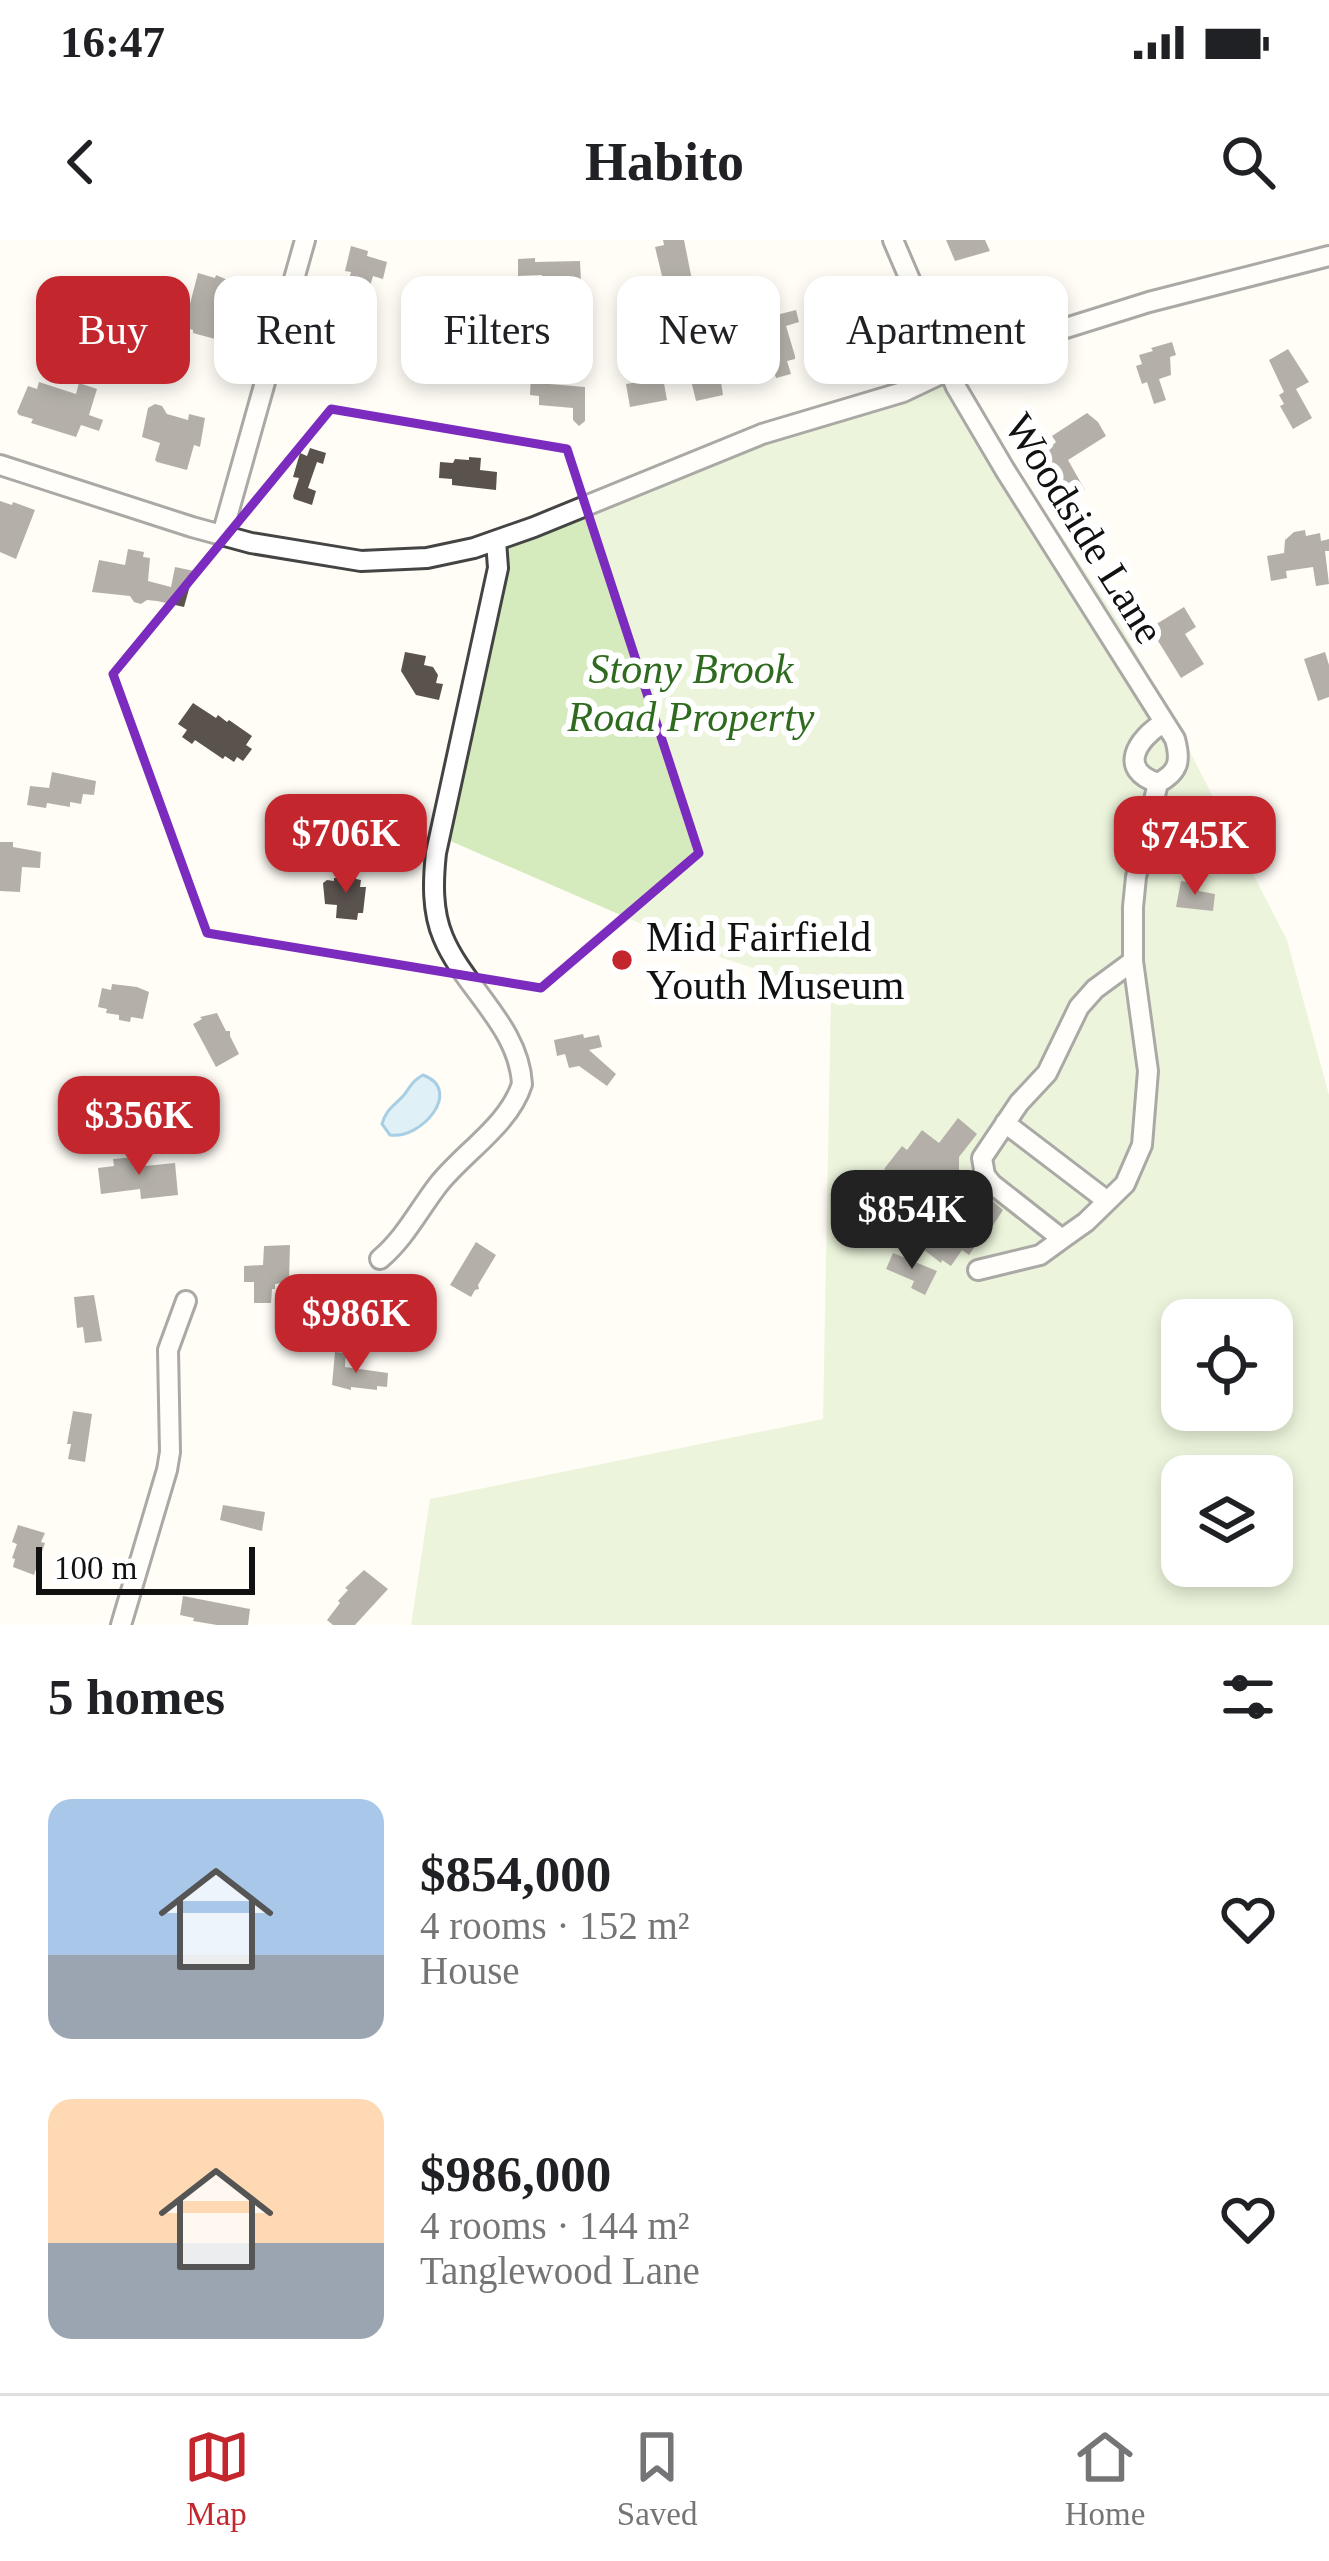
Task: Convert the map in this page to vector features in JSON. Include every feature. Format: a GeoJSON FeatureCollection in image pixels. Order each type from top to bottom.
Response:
{"type":"FeatureCollection","features":[{"type":"Feature","properties":{"kind":"street"},"geometry":{"type":"LineString","coordinates":[[222,535],[305,240]]}},
{"type":"Feature","properties":{"kind":"street","name":"Woodside Lane"},"geometry":{"type":"LineString","coordinates":[[893,240],[908,276]]}},
{"type":"Feature","properties":{"kind":"street"},"geometry":{"type":"LineString","coordinates":[[1068,327],[1253,273],[1329,256]]}},
{"type":"Feature","properties":{"kind":"street"},"geometry":{"type":"LineString","coordinates":[[0,465],[222,535],[310,554],[384,561],[427,558],[496,541],[745,440],[921,384]]}},
{"type":"Feature","properties":{"kind":"street","name":"Woodside Lane"},"geometry":{"type":"LineString","coordinates":[[956,384],[1175,739],[1180,756],[1174,773],[1158,783],[1136,877],[1133,962],[1148,1071],[1142,1145],[1125,1184],[1085,1222],[1040,1255],[978,1270]]}},
{"type":"Feature","properties":{"kind":"street"},"geometry":{"type":"LineString","coordinates":[[380,1258],[403,1238],[440,1183],[511,1107],[522,1084],[506,1036],[444,941],[434,901],[436,854],[499,568],[496,541]]}},
{"type":"Feature","properties":{"kind":"street","name":"Woodside Lane"},"geometry":{"type":"LineString","coordinates":[[1158,783],[1136,769],[1135,755],[1148,732],[1163,723]]}},
{"type":"Feature","properties":{"kind":"street"},"geometry":{"type":"LineString","coordinates":[[1062,1239],[992,1184],[982,1164],[984,1154],[1047,1073],[1079,1007],[1133,962]]}},
{"type":"Feature","properties":{"kind":"street"},"geometry":{"type":"LineString","coordinates":[[1005,1123],[1106,1200]]}},
{"type":"Feature","properties":{"kind":"street"},"geometry":{"type":"LineString","coordinates":[[121,1625],[167,1470],[168,1350],[186,1301]]}},
{"type":"Feature","properties":{"kind":"highlighted area"},"geometry":{"type":"Polygon","coordinates":[[[331,409],[567,449],[699,853],[541,988],[207,933],[113,674],[331,409]]]}},
{"type":"Feature","properties":{"kind":"green space","name":"Stony Brook Road Property"},"geometry":{"type":"Polygon","coordinates":[[[913,384],[959,384],[1121,625],[1287,940],[1329,1095],[1329,1625],[411,1625],[430,1499],[823,1419],[831,994],[708,953],[439,836],[502,541],[913,384]]]}},
{"type":"Feature","properties":{"kind":"water"},"geometry":{"type":"Polygon","coordinates":[[[423,1075],[440,1091],[434,1112],[414,1130],[390,1135],[382,1124],[386,1115],[423,1075]]]}},
{"type":"Feature","properties":{"kind":"building"},"geometry":{"type":"Polygon","coordinates":[[[663,240],[684,240],[691,276],[662,276],[655,247],[664,245],[663,240]]]}},
{"type":"Feature","properties":{"kind":"building"},"geometry":{"type":"Polygon","coordinates":[[[946,240],[985,240],[990,251],[955,261],[946,240]]]}},
{"type":"Feature","properties":{"kind":"building"},"geometry":{"type":"Polygon","coordinates":[[[351,246],[387,262],[383,279],[350,276],[345,271],[351,246]]]}},
{"type":"Feature","properties":{"kind":"building"},"geometry":{"type":"Polygon","coordinates":[[[518,259],[580,261],[581,276],[518,276],[518,259]]]}},
{"type":"Feature","properties":{"kind":"building"},"geometry":{"type":"Polygon","coordinates":[[[198,273],[214,278],[214,339],[190,329],[198,273]]]}},
{"type":"Feature","properties":{"kind":"building"},"geometry":{"type":"Polygon","coordinates":[[[796,310],[799,322],[786,326],[795,359],[787,361],[791,374],[780,377],[780,314],[796,310]]]}},
{"type":"Feature","properties":{"kind":"building"},"geometry":{"type":"Polygon","coordinates":[[[1172,342],[1176,355],[1170,357],[1171,375],[1159,379],[1166,400],[1154,404],[1136,366],[1142,364],[1139,355],[1172,342]]]}},
{"type":"Feature","properties":{"kind":"building"},"geometry":{"type":"Polygon","coordinates":[[[1288,349],[1309,382],[1296,389],[1312,418],[1293,429],[1280,406],[1284,404],[1279,395],[1284,392],[1269,360],[1288,349]]]}},
{"type":"Feature","properties":{"kind":"building"},"geometry":{"type":"Polygon","coordinates":[[[45,384],[76,394],[82,384],[97,389],[89,415],[103,420],[99,431],[81,425],[76,437],[19,415],[28,386],[37,389],[45,384]]]}},
{"type":"Feature","properties":{"kind":"building"},"geometry":{"type":"Polygon","coordinates":[[[531,384],[585,387],[585,421],[579,426],[573,420],[573,408],[539,405],[539,396],[530,395],[531,384]]]}},
{"type":"Feature","properties":{"kind":"building"},"geometry":{"type":"Polygon","coordinates":[[[626,384],[664,384],[667,400],[630,407],[626,384]]]}},
{"type":"Feature","properties":{"kind":"building"},"geometry":{"type":"Polygon","coordinates":[[[692,384],[721,384],[723,395],[696,401],[692,384]]]}},
{"type":"Feature","properties":{"kind":"building"},"geometry":{"type":"Polygon","coordinates":[[[155,404],[167,414],[188,420],[189,414],[205,418],[200,447],[194,445],[187,470],[157,462],[160,443],[142,437],[148,408],[155,404]]]}},
{"type":"Feature","properties":{"kind":"building"},"geometry":{"type":"Polygon","coordinates":[[[1087,413],[1106,436],[1068,460],[1085,490],[1068,500],[1054,478],[1046,451],[1056,442],[1052,436],[1087,413]]]}},
{"type":"Feature","properties":{"kind":"building"},"geometry":{"type":"Polygon","coordinates":[[[310,448],[326,453],[323,464],[317,462],[308,488],[316,491],[312,505],[293,496],[300,453],[307,456],[310,448]]]}},
{"type":"Feature","properties":{"kind":"building"},"geometry":{"type":"Polygon","coordinates":[[[481,458],[480,470],[497,472],[496,490],[452,485],[452,479],[439,478],[440,462],[481,458]]]}},
{"type":"Feature","properties":{"kind":"building"},"geometry":{"type":"Polygon","coordinates":[[[0,501],[35,510],[16,559],[0,552],[0,501]]]}},
{"type":"Feature","properties":{"kind":"building"},"geometry":{"type":"Polygon","coordinates":[[[1305,530],[1306,536],[1320,533],[1321,541],[1329,539],[1329,551],[1325,551],[1329,584],[1316,586],[1313,567],[1286,571],[1287,578],[1271,581],[1267,556],[1284,553],[1285,540],[1305,530]]]}},
{"type":"Feature","properties":{"kind":"building"},"geometry":{"type":"Polygon","coordinates":[[[128,549],[150,558],[148,581],[171,587],[175,567],[194,571],[184,607],[147,600],[141,604],[130,596],[92,592],[99,560],[125,565],[128,549]]]}},
{"type":"Feature","properties":{"kind":"building"},"geometry":{"type":"Polygon","coordinates":[[[1184,607],[1196,627],[1185,634],[1204,664],[1181,678],[1150,628],[1184,607]]]}},
{"type":"Feature","properties":{"kind":"building"},"geometry":{"type":"Polygon","coordinates":[[[405,652],[426,656],[424,665],[433,667],[436,683],[443,684],[439,700],[416,695],[401,671],[405,652]]]}},
{"type":"Feature","properties":{"kind":"building"},"geometry":{"type":"Polygon","coordinates":[[[1325,652],[1329,697],[1318,701],[1304,659],[1325,652]]]}},
{"type":"Feature","properties":{"kind":"building"},"geometry":{"type":"Polygon","coordinates":[[[193,703],[252,736],[246,745],[252,749],[243,761],[223,759],[182,737],[187,730],[178,724],[193,703]]]}},
{"type":"Feature","properties":{"kind":"building"},"geometry":{"type":"Polygon","coordinates":[[[52,772],[96,781],[94,795],[83,794],[81,804],[70,802],[70,807],[27,805],[30,786],[49,788],[52,772]]]}},
{"type":"Feature","properties":{"kind":"building"},"geometry":{"type":"Polygon","coordinates":[[[0,842],[41,852],[40,868],[22,867],[20,892],[0,891],[0,842]]]}},
{"type":"Feature","properties":{"kind":"building"},"geometry":{"type":"Polygon","coordinates":[[[340,874],[356,875],[360,887],[366,887],[363,913],[358,913],[357,920],[336,918],[337,905],[325,904],[323,883],[340,874]]]}},
{"type":"Feature","properties":{"kind":"building"},"geometry":{"type":"Polygon","coordinates":[[[1181,881],[1200,884],[1199,891],[1215,894],[1213,911],[1176,907],[1181,881]]]}},
{"type":"Feature","properties":{"kind":"building"},"geometry":{"type":"Polygon","coordinates":[[[112,984],[149,992],[143,1019],[119,1020],[119,1015],[98,1007],[102,988],[111,990],[112,984]]]}},
{"type":"Feature","properties":{"kind":"building"},"geometry":{"type":"Polygon","coordinates":[[[217,1013],[239,1054],[216,1067],[193,1024],[217,1013]]]}},
{"type":"Feature","properties":{"kind":"building"},"geometry":{"type":"Polygon","coordinates":[[[583,1034],[584,1038],[599,1035],[602,1047],[589,1050],[616,1074],[607,1086],[579,1066],[569,1068],[565,1054],[557,1056],[554,1040],[583,1034]]]}},
{"type":"Feature","properties":{"kind":"building"},"geometry":{"type":"Polygon","coordinates":[[[958,1118],[977,1134],[959,1157],[959,1172],[1003,1210],[981,1244],[969,1255],[962,1250],[951,1266],[901,1232],[914,1214],[878,1187],[885,1179],[884,1169],[902,1146],[907,1150],[922,1130],[939,1143],[958,1118]]]}},
{"type":"Feature","properties":{"kind":"building"},"geometry":{"type":"Polygon","coordinates":[[[135,1157],[145,1166],[175,1163],[178,1195],[141,1199],[140,1189],[101,1194],[98,1168],[114,1166],[113,1159],[135,1157]]]}},
{"type":"Feature","properties":{"kind":"building"},"geometry":{"type":"Polygon","coordinates":[[[476,1242],[496,1255],[471,1297],[450,1285],[476,1242]]]}},
{"type":"Feature","properties":{"kind":"building"},"geometry":{"type":"Polygon","coordinates":[[[290,1245],[289,1282],[275,1284],[271,1303],[254,1303],[254,1282],[244,1282],[244,1266],[263,1265],[264,1246],[290,1245]]]}},
{"type":"Feature","properties":{"kind":"building"},"geometry":{"type":"Polygon","coordinates":[[[893,1253],[937,1271],[925,1295],[911,1288],[914,1281],[886,1269],[893,1253]]]}},
{"type":"Feature","properties":{"kind":"building"},"geometry":{"type":"Polygon","coordinates":[[[94,1295],[102,1341],[85,1343],[83,1327],[77,1328],[74,1297],[94,1295]]]}},
{"type":"Feature","properties":{"kind":"building"},"geometry":{"type":"Polygon","coordinates":[[[335,1352],[346,1353],[345,1367],[388,1373],[387,1387],[351,1390],[332,1385],[335,1352]]]}},
{"type":"Feature","properties":{"kind":"building"},"geometry":{"type":"Polygon","coordinates":[[[73,1411],[92,1414],[85,1462],[68,1459],[73,1411]]]}},
{"type":"Feature","properties":{"kind":"building"},"geometry":{"type":"Polygon","coordinates":[[[223,1505],[265,1512],[262,1531],[220,1520],[223,1505]]]}},
{"type":"Feature","properties":{"kind":"building"},"geometry":{"type":"Polygon","coordinates":[[[18,1525],[45,1533],[34,1575],[13,1567],[17,1544],[12,1542],[18,1525]]]}},
{"type":"Feature","properties":{"kind":"building"},"geometry":{"type":"Polygon","coordinates":[[[364,1570],[388,1589],[355,1625],[333,1625],[327,1620],[345,1588],[364,1570]]]}},
{"type":"Feature","properties":{"kind":"building"},"geometry":{"type":"Polygon","coordinates":[[[183,1596],[250,1609],[248,1625],[193,1621],[180,1615],[183,1596]]]}},
{"type":"Feature","properties":{"kind":"place","name":"Mid Fairfield Youth Museum"},"geometry":{"type":"Point","coordinates":[622,960]}}]}
